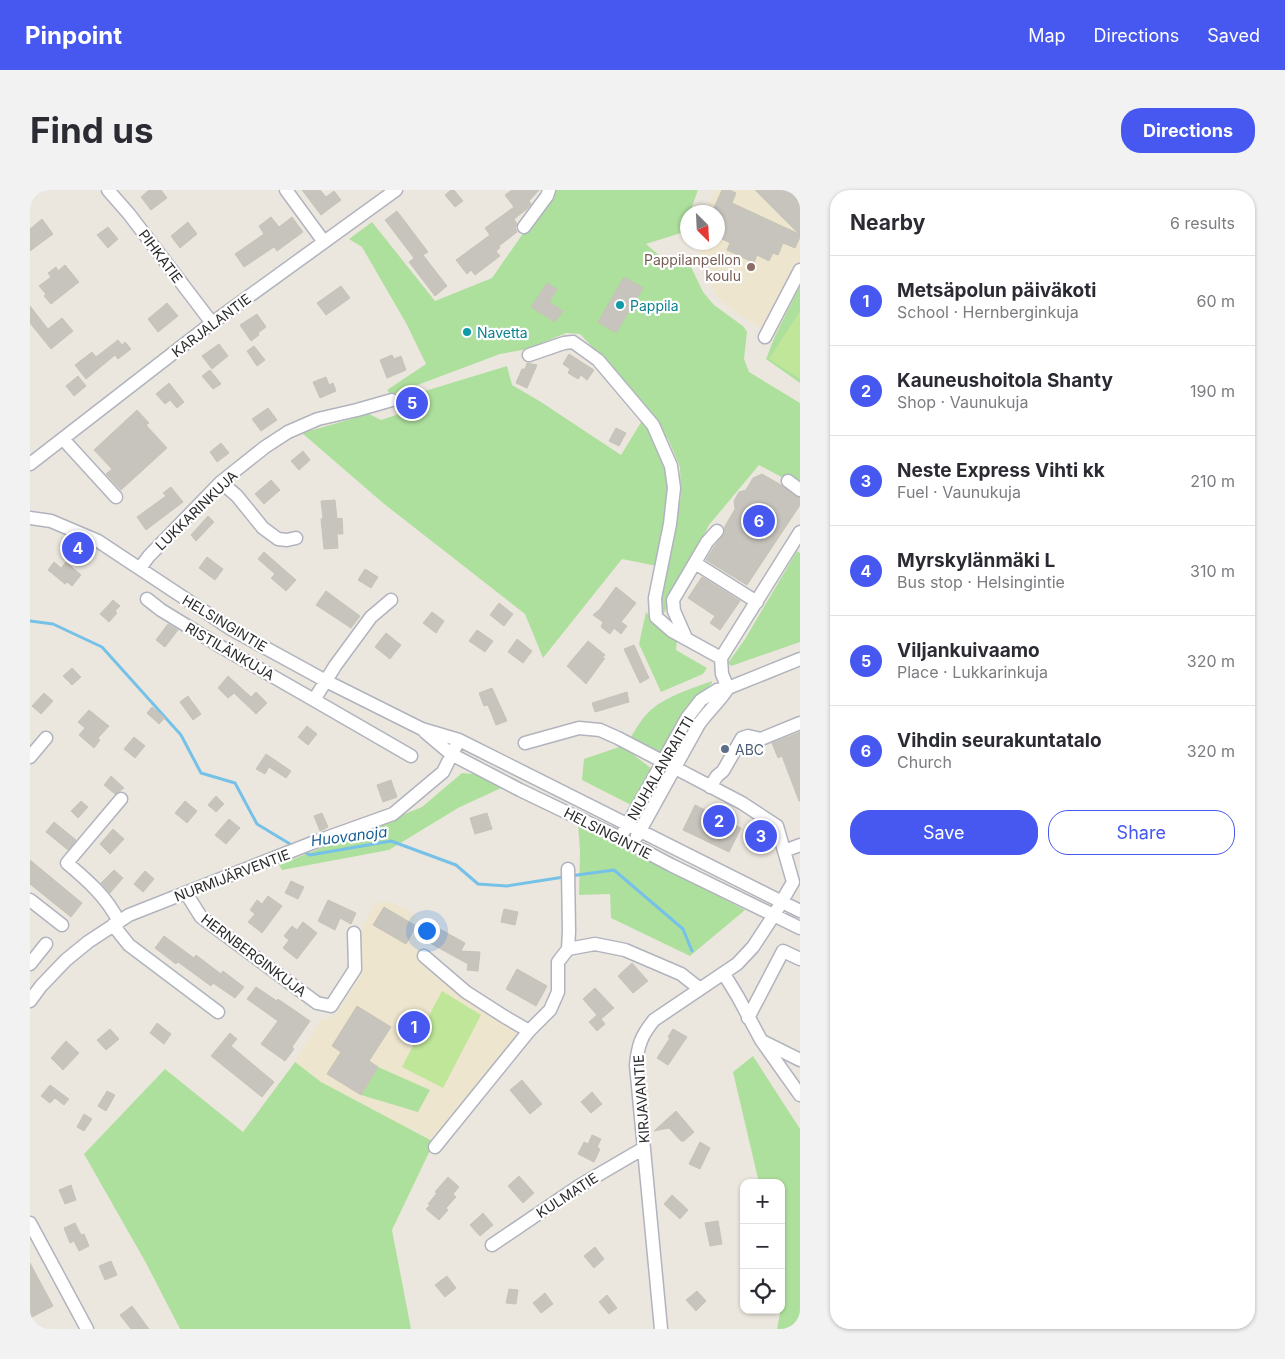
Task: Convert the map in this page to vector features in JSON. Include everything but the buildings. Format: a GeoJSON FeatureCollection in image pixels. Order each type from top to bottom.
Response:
{"type":"FeatureCollection","features":[{"type":"Feature","properties":{"kind":"street","name":"PIHKATIE"},"geometry":{"type":"LineString","coordinates":[[108,190],[129,214],[212,324]]}},
{"type":"Feature","properties":{"kind":"street"},"geometry":{"type":"LineString","coordinates":[[286,190],[324,242]]}},
{"type":"Feature","properties":{"kind":"street","name":"KARJALANTIE"},"geometry":{"type":"LineString","coordinates":[[30,464],[212,324],[396,190]]}},
{"type":"Feature","properties":{"kind":"street"},"geometry":{"type":"LineString","coordinates":[[524,227],[547,196],[549,190]]}},
{"type":"Feature","properties":{"kind":"street"},"geometry":{"type":"LineString","coordinates":[[765,337],[800,270]]}},
{"type":"Feature","properties":{"kind":"street"},"geometry":{"type":"LineString","coordinates":[[529,355],[564,343],[573,342],[598,360],[653,425],[671,466],[674,488],[670,524],[655,598],[656,617],[672,631],[721,658]]}},
{"type":"Feature","properties":{"kind":"street","name":"LUKKARINKUJA"},"geometry":{"type":"LineString","coordinates":[[140,568],[149,556],[222,482],[265,447],[288,432],[318,419],[392,400]]}},
{"type":"Feature","properties":{"kind":"street"},"geometry":{"type":"LineString","coordinates":[[63,439],[116,498]]}},
{"type":"Feature","properties":{"kind":"street"},"geometry":{"type":"LineString","coordinates":[[788,481],[800,490]]}},
{"type":"Feature","properties":{"kind":"street"},"geometry":{"type":"LineString","coordinates":[[222,482],[237,496],[263,528],[278,539],[296,538]]}},
{"type":"Feature","properties":{"kind":"street","name":"HELSINGINTIE"},"geometry":{"type":"LineString","coordinates":[[30,518],[51,521],[98,541],[231,629],[326,680],[422,729],[459,740],[800,911]]}},
{"type":"Feature","properties":{"kind":"street"},"geometry":{"type":"LineString","coordinates":[[686,638],[674,611],[673,600],[707,542],[717,531]]}},
{"type":"Feature","properties":{"kind":"street"},"geometry":{"type":"LineString","coordinates":[[728,688],[722,674],[721,658],[800,532]]}},
{"type":"Feature","properties":{"kind":"street"},"geometry":{"type":"LineString","coordinates":[[695,563],[757,602]]}},
{"type":"Feature","properties":{"kind":"street","name":"RISTILÄNKUJA"},"geometry":{"type":"LineString","coordinates":[[147,599],[161,610],[223,648],[411,756]]}},
{"type":"Feature","properties":{"kind":"street"},"geometry":{"type":"LineString","coordinates":[[314,700],[335,666],[371,617],[391,600]]}},
{"type":"Feature","properties":{"kind":"street","name":"NIUHALANRAITTI"},"geometry":{"type":"LineString","coordinates":[[626,841],[628,824],[687,718],[701,700],[716,690],[728,688],[800,659]]}},
{"type":"Feature","properties":{"kind":"street","name":"NIUHALANRAITTI"},"geometry":{"type":"LineString","coordinates":[[626,841],[641,831],[699,724],[710,708],[722,698],[728,688]]}},
{"type":"Feature","properties":{"kind":"street"},"geometry":{"type":"LineString","coordinates":[[710,787],[723,771],[742,738],[748,736],[761,739],[800,723]]}},
{"type":"Feature","properties":{"kind":"street"},"geometry":{"type":"LineString","coordinates":[[526,743],[579,728],[600,730],[618,738],[754,810],[777,826],[796,882]]}},
{"type":"Feature","properties":{"kind":"street","name":"HELSINGINTIE"},"geometry":{"type":"LineString","coordinates":[[422,729],[451,754],[800,928]]}},
{"type":"Feature","properties":{"kind":"street"},"geometry":{"type":"LineString","coordinates":[[30,757],[46,738]]}},
{"type":"Feature","properties":{"kind":"street","name":"NURMIJÄRVENTIE"},"geometry":{"type":"LineString","coordinates":[[30,1001],[41,986],[66,960],[88,942],[129,915],[312,843],[393,814],[443,772],[459,740]]}},
{"type":"Feature","properties":{"kind":"street"},"geometry":{"type":"LineString","coordinates":[[121,799],[67,863],[82,875],[108,903],[116,924],[129,944],[218,1012]]}},
{"type":"Feature","properties":{"kind":"street"},"geometry":{"type":"LineString","coordinates":[[784,851],[800,845]]}},
{"type":"Feature","properties":{"kind":"street"},"geometry":{"type":"LineString","coordinates":[[435,1146],[529,1031],[550,1010],[558,992],[558,962],[568,949],[568,869]]}},
{"type":"Feature","properties":{"kind":"street","name":"KIRJAVANTIE"},"geometry":{"type":"LineString","coordinates":[[661,1329],[636,1065],[637,1048],[644,1032],[654,1020],[737,964],[753,947],[796,882]]}},
{"type":"Feature","properties":{"kind":"street","name":"HERNBERGINKUJA"},"geometry":{"type":"LineString","coordinates":[[186,893],[201,917],[317,1003],[330,1006],[355,969],[354,933]]}},
{"type":"Feature","properties":{"kind":"street"},"geometry":{"type":"LineString","coordinates":[[30,900],[62,925]]}},
{"type":"Feature","properties":{"kind":"street"},"geometry":{"type":"LineString","coordinates":[[30,964],[46,944]]}},
{"type":"Feature","properties":{"kind":"street"},"geometry":{"type":"LineString","coordinates":[[568,949],[596,944],[626,950],[681,974],[700,990]]}},
{"type":"Feature","properties":{"kind":"street"},"geometry":{"type":"LineString","coordinates":[[748,1018],[783,951],[800,959]]}},
{"type":"Feature","properties":{"kind":"street"},"geometry":{"type":"LineString","coordinates":[[424,956],[466,992],[529,1031]]}},
{"type":"Feature","properties":{"kind":"street"},"geometry":{"type":"LineString","coordinates":[[724,974],[761,1040],[800,1095]]}},
{"type":"Feature","properties":{"kind":"street"},"geometry":{"type":"LineString","coordinates":[[738,998],[755,1006]]}},
{"type":"Feature","properties":{"kind":"street"},"geometry":{"type":"LineString","coordinates":[[761,1040],[800,1060]]}},
{"type":"Feature","properties":{"kind":"street","name":"KULMATIE"},"geometry":{"type":"LineString","coordinates":[[492,1245],[579,1186],[644,1148]]}},
{"type":"Feature","properties":{"kind":"street"},"geometry":{"type":"LineString","coordinates":[[30,1224],[87,1329]]}},
{"type":"Feature","properties":{"kind":"shaded area","name":"Pappilanpellon koulu"},"geometry":{"type":"Polygon","coordinates":[[[715,190],[800,190],[800,286],[775,336],[736,313],[718,298],[705,277],[700,250],[725,250],[725,205],[709,205],[715,190]]]}},
{"type":"Feature","properties":{"kind":"shaded area"},"geometry":{"type":"Polygon","coordinates":[[[384,902],[395,904],[412,912],[419,922],[422,932],[418,946],[421,961],[443,982],[523,1034],[434,1142],[321,1082],[295,1062],[321,1020],[336,1014],[360,977],[362,958],[360,938],[362,926],[375,904],[384,902]]]}},
{"type":"Feature","properties":{"kind":"green space"},"geometry":{"type":"Polygon","coordinates":[[[553,190],[698,190],[693,205],[680,205],[680,233],[646,244],[661,257],[691,267],[703,292],[714,305],[743,326],[747,332],[744,359],[749,372],[800,403],[800,487],[759,465],[709,525],[662,617],[658,598],[681,497],[680,467],[668,439],[610,366],[580,334],[566,333],[528,349],[500,354],[391,395],[387,390],[426,364],[406,323],[362,247],[349,239],[372,222],[435,301],[492,278],[553,190]]]}},
{"type":"Feature","properties":{"kind":"green space"},"geometry":{"type":"Polygon","coordinates":[[[800,286],[800,383],[766,359],[775,336],[800,286]]]}},
{"type":"Feature","properties":{"kind":"green space"},"geometry":{"type":"Polygon","coordinates":[[[800,311],[800,379],[769,359],[800,311]]]}},
{"type":"Feature","properties":{"kind":"green space"},"geometry":{"type":"Polygon","coordinates":[[[507,366],[512,385],[621,455],[643,419],[657,442],[671,489],[657,566],[622,559],[543,658],[525,614],[383,503],[302,433],[369,414],[381,420],[399,414],[404,416],[423,408],[425,391],[507,366]]]}},
{"type":"Feature","properties":{"kind":"green space"},"geometry":{"type":"Polygon","coordinates":[[[797,551],[800,553],[800,642],[731,666],[728,663],[745,639],[797,551]]]}},
{"type":"Feature","properties":{"kind":"green space"},"geometry":{"type":"Polygon","coordinates":[[[646,612],[663,630],[677,640],[676,650],[707,668],[703,674],[661,692],[639,644],[646,612]]]}},
{"type":"Feature","properties":{"kind":"green space"},"geometry":{"type":"Polygon","coordinates":[[[712,681],[680,717],[660,755],[629,740],[639,723],[658,704],[712,681]]]}},
{"type":"Feature","properties":{"kind":"green space"},"geometry":{"type":"Polygon","coordinates":[[[622,746],[652,769],[633,806],[582,780],[584,759],[622,746]]]}},
{"type":"Feature","properties":{"kind":"green space"},"geometry":{"type":"Polygon","coordinates":[[[462,773],[485,775],[501,788],[458,808],[389,850],[282,870],[279,865],[422,807],[462,773]]]}},
{"type":"Feature","properties":{"kind":"green space"},"geometry":{"type":"Polygon","coordinates":[[[578,823],[745,910],[690,956],[611,918],[610,894],[579,895],[580,852],[578,823]]]}},
{"type":"Feature","properties":{"kind":"green space"},"geometry":{"type":"Polygon","coordinates":[[[442,991],[481,1015],[443,1088],[402,1067],[442,991]]]}},
{"type":"Feature","properties":{"kind":"green space"},"geometry":{"type":"Polygon","coordinates":[[[753,1056],[800,1129],[800,1329],[777,1329],[780,1314],[785,1314],[785,1179],[758,1179],[733,1072],[753,1056]]]}},
{"type":"Feature","properties":{"kind":"green space"},"geometry":{"type":"Polygon","coordinates":[[[295,1062],[321,1082],[434,1142],[392,1230],[411,1329],[180,1329],[146,1263],[84,1154],[165,1069],[243,1132],[295,1062]]]}},
{"type":"Feature","properties":{"kind":"green space"},"geometry":{"type":"Polygon","coordinates":[[[378,1067],[430,1090],[418,1112],[361,1095],[378,1067]]]}},
{"type":"Feature","properties":{"kind":"waterway","name":"Huovanoja"},"geometry":{"type":"LineString","coordinates":[[30,621],[53,624],[102,647],[181,735],[201,773],[235,783],[257,824],[295,847]]}},
{"type":"Feature","properties":{"kind":"waterway","name":"Huovanoja"},"geometry":{"type":"LineString","coordinates":[[302,851],[310,855],[391,841],[456,865],[478,884],[507,886],[564,877]]}},
{"type":"Feature","properties":{"kind":"waterway","name":"Huovanoja"},"geometry":{"type":"LineString","coordinates":[[570,876],[614,870],[683,929],[692,951]]}},
{"type":"Feature","properties":{"kind":"place","name":"Pappilanpellon koulu"},"geometry":{"type":"Point","coordinates":[751,267]}},
{"type":"Feature","properties":{"kind":"place","name":"Pappila"},"geometry":{"type":"Point","coordinates":[620,305]}},
{"type":"Feature","properties":{"kind":"place","name":"Navetta"},"geometry":{"type":"Point","coordinates":[467,332]}},
{"type":"Feature","properties":{"kind":"place","name":"Viljankuivaamo"},"geometry":{"type":"Point","coordinates":[412,403]}},
{"type":"Feature","properties":{"kind":"place","name":"Vihdin seurakuntatalo"},"geometry":{"type":"Point","coordinates":[759,521]}},
{"type":"Feature","properties":{"kind":"place","name":"Myrskylänmäki L"},"geometry":{"type":"Point","coordinates":[78,548]}},
{"type":"Feature","properties":{"kind":"place","name":"ABC"},"geometry":{"type":"Point","coordinates":[725,749]}},
{"type":"Feature","properties":{"kind":"place","name":"Kauneushoitola Shanty"},"geometry":{"type":"Point","coordinates":[719,821]}},
{"type":"Feature","properties":{"kind":"place","name":"Neste Express Vihti kk"},"geometry":{"type":"Point","coordinates":[761,836]}},
{"type":"Feature","properties":{"kind":"place","name":"Metsäpolun päiväkoti"},"geometry":{"type":"Point","coordinates":[414,1027]}}]}
